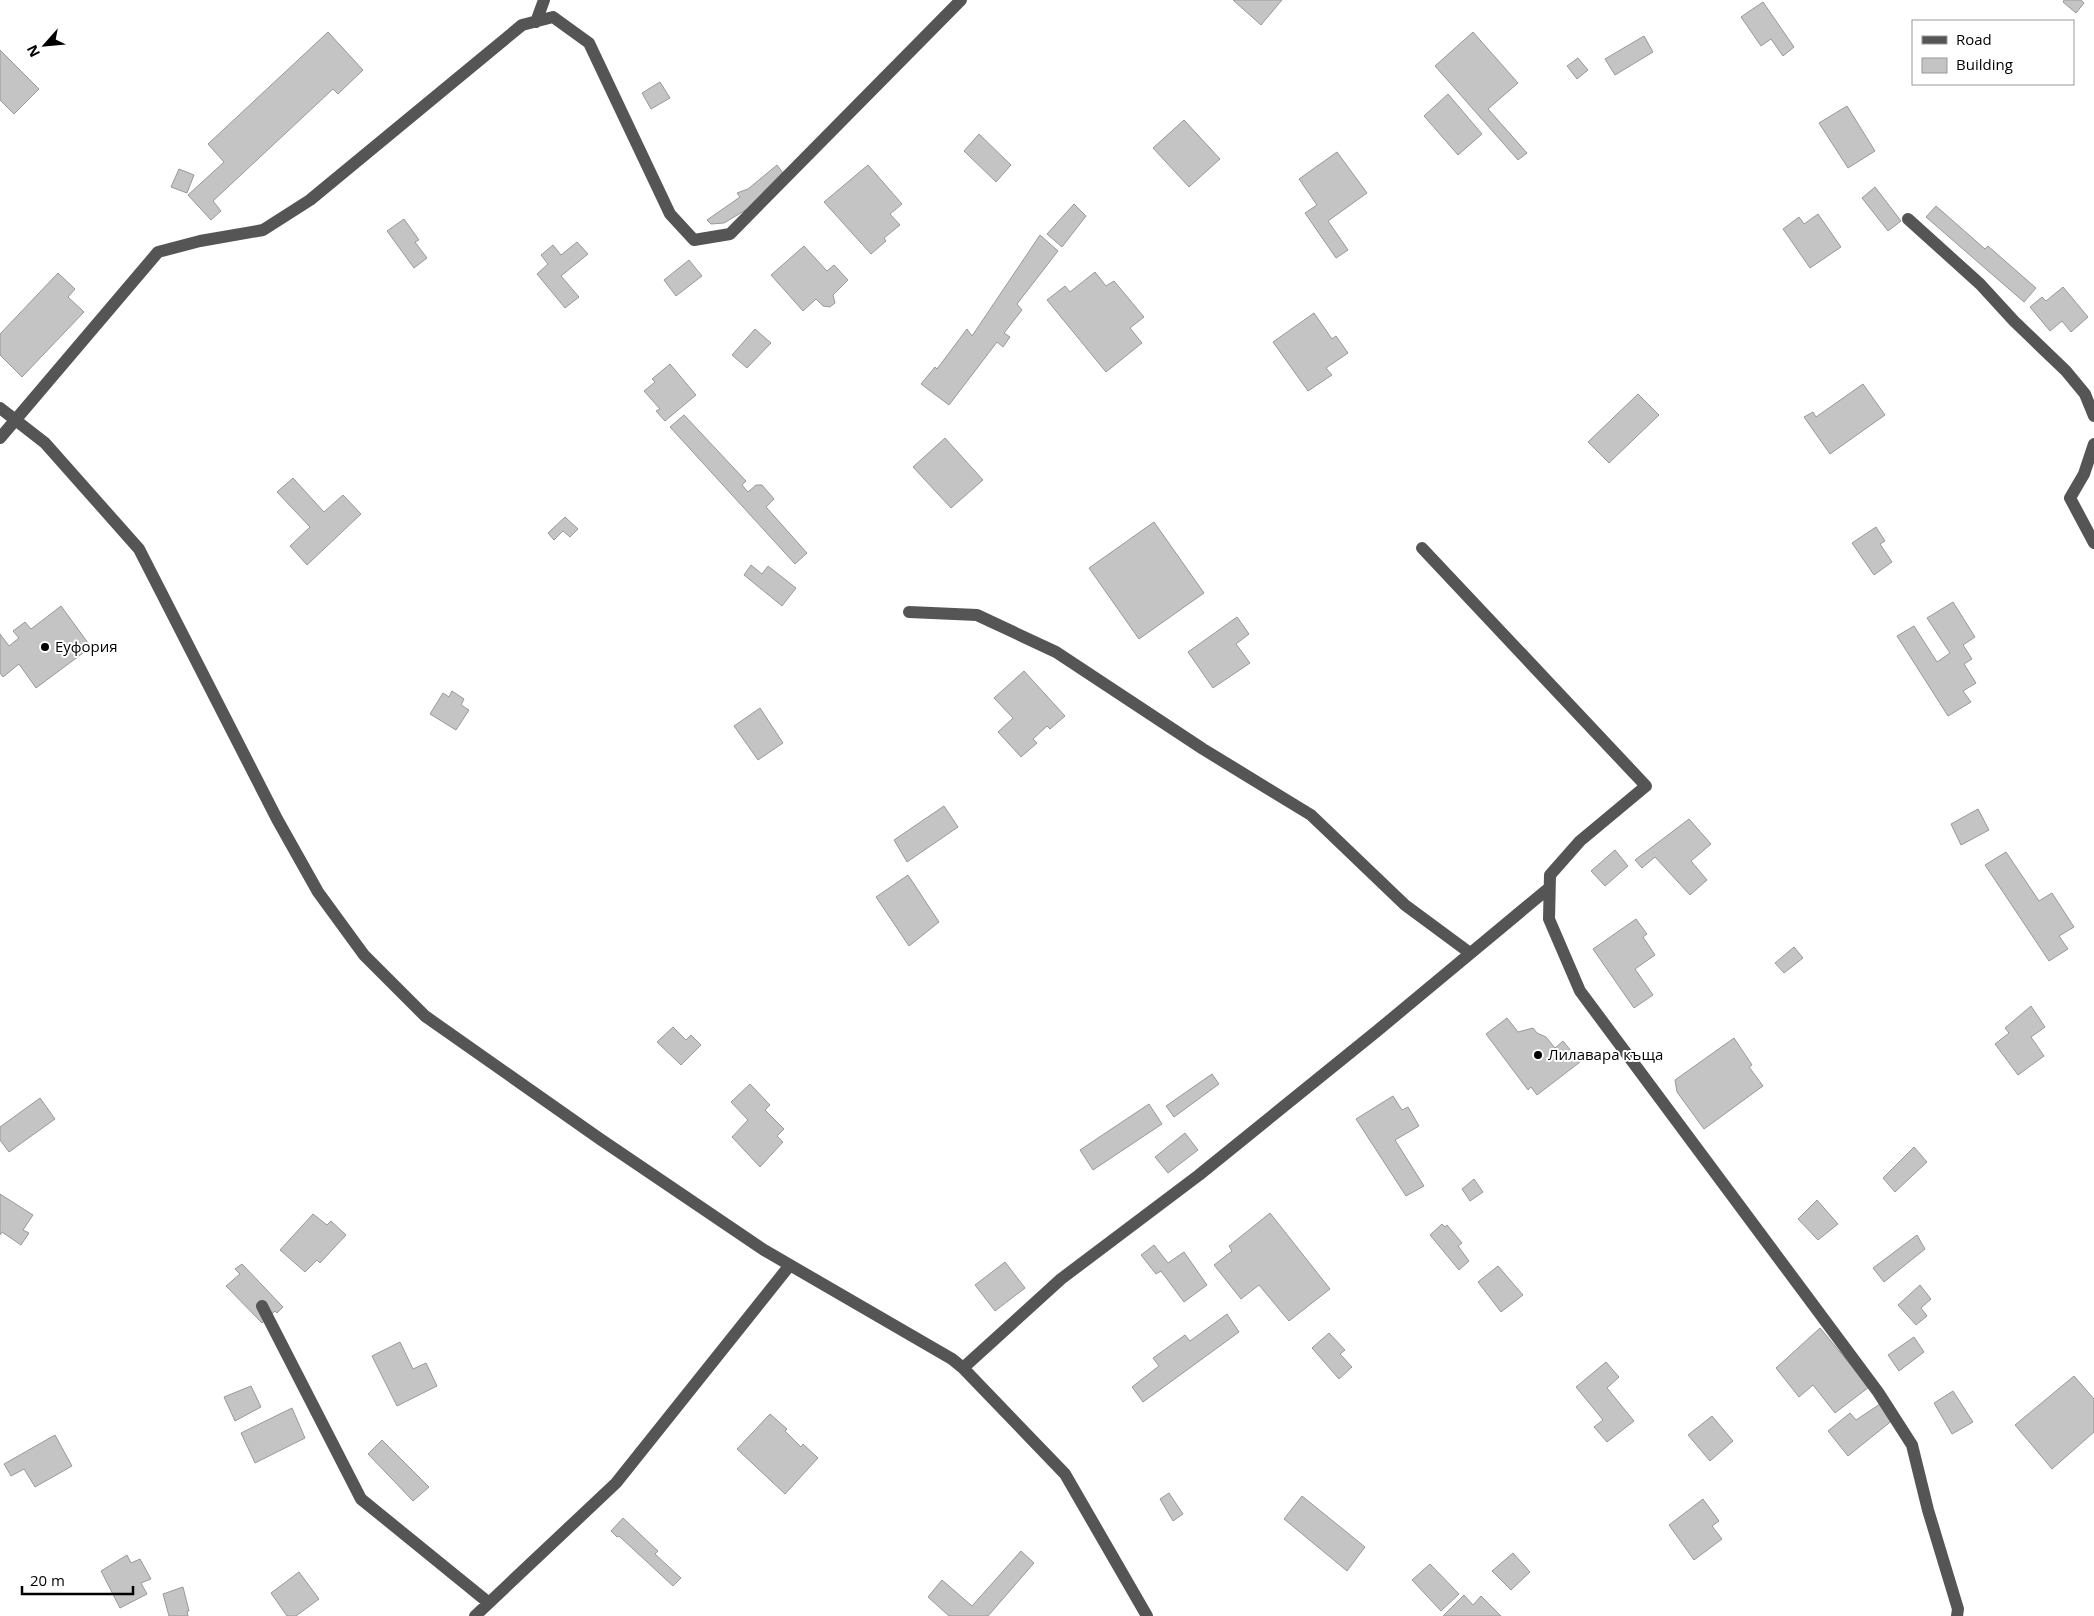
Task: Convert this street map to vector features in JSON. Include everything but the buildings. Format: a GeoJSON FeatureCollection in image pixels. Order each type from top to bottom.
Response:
{"type":"FeatureCollection","features":[{"type":"Feature","properties":{"kind":"street"},"geometry":{"type":"LineString","coordinates":[[536,22],[544,0]]}},
{"type":"Feature","properties":{"kind":"street"},"geometry":{"type":"LineString","coordinates":[[0,438],[158,252],[200,241],[263,230],[310,200],[522,25],[553,17],[589,43],[670,214],[694,240],[730,234],[961,0]]}},
{"type":"Feature","properties":{"kind":"street"},"geometry":{"type":"LineString","coordinates":[[1908,219],[1980,284],[2014,321],[2066,371],[2084,394],[2094,416]]}},
{"type":"Feature","properties":{"kind":"street"},"geometry":{"type":"LineString","coordinates":[[0,408],[46,443],[139,549],[277,819],[318,892],[364,955],[424,1016],[600,1140],[790,1265],[952,1359],[963,1368],[1065,1474],[1147,1616]]}},
{"type":"Feature","properties":{"kind":"street"},"geometry":{"type":"LineString","coordinates":[[2094,444],[2084,474],[2070,498],[2094,543]]}},
{"type":"Feature","properties":{"kind":"street"},"geometry":{"type":"LineString","coordinates":[[1422,548],[1646,786],[1580,841],[1550,875],[1549,919],[1580,992],[1878,1392],[1912,1445],[1941,1556],[1958,1609],[1958,1616]]}},
{"type":"Feature","properties":{"kind":"street"},"geometry":{"type":"LineString","coordinates":[[909,612],[977,615],[1056,652],[1195,744],[1311,815],[1405,905],[1470,953]]}},
{"type":"Feature","properties":{"kind":"street"},"geometry":{"type":"LineString","coordinates":[[963,1368],[1061,1278],[1199,1175],[1377,1032],[1549,888]]}},
{"type":"Feature","properties":{"kind":"street"},"geometry":{"type":"LineString","coordinates":[[475,1616],[616,1483],[790,1265]]}},
{"type":"Feature","properties":{"kind":"street"},"geometry":{"type":"LineString","coordinates":[[262,1306],[361,1500],[489,1603]]}},
{"type":"Feature","properties":{"kind":"place","name":"Еуфория"},"geometry":{"type":"Point","coordinates":[45,647]}},
{"type":"Feature","properties":{"kind":"place","name":"Лилавара къща"},"geometry":{"type":"Point","coordinates":[1538,1055]}}]}
